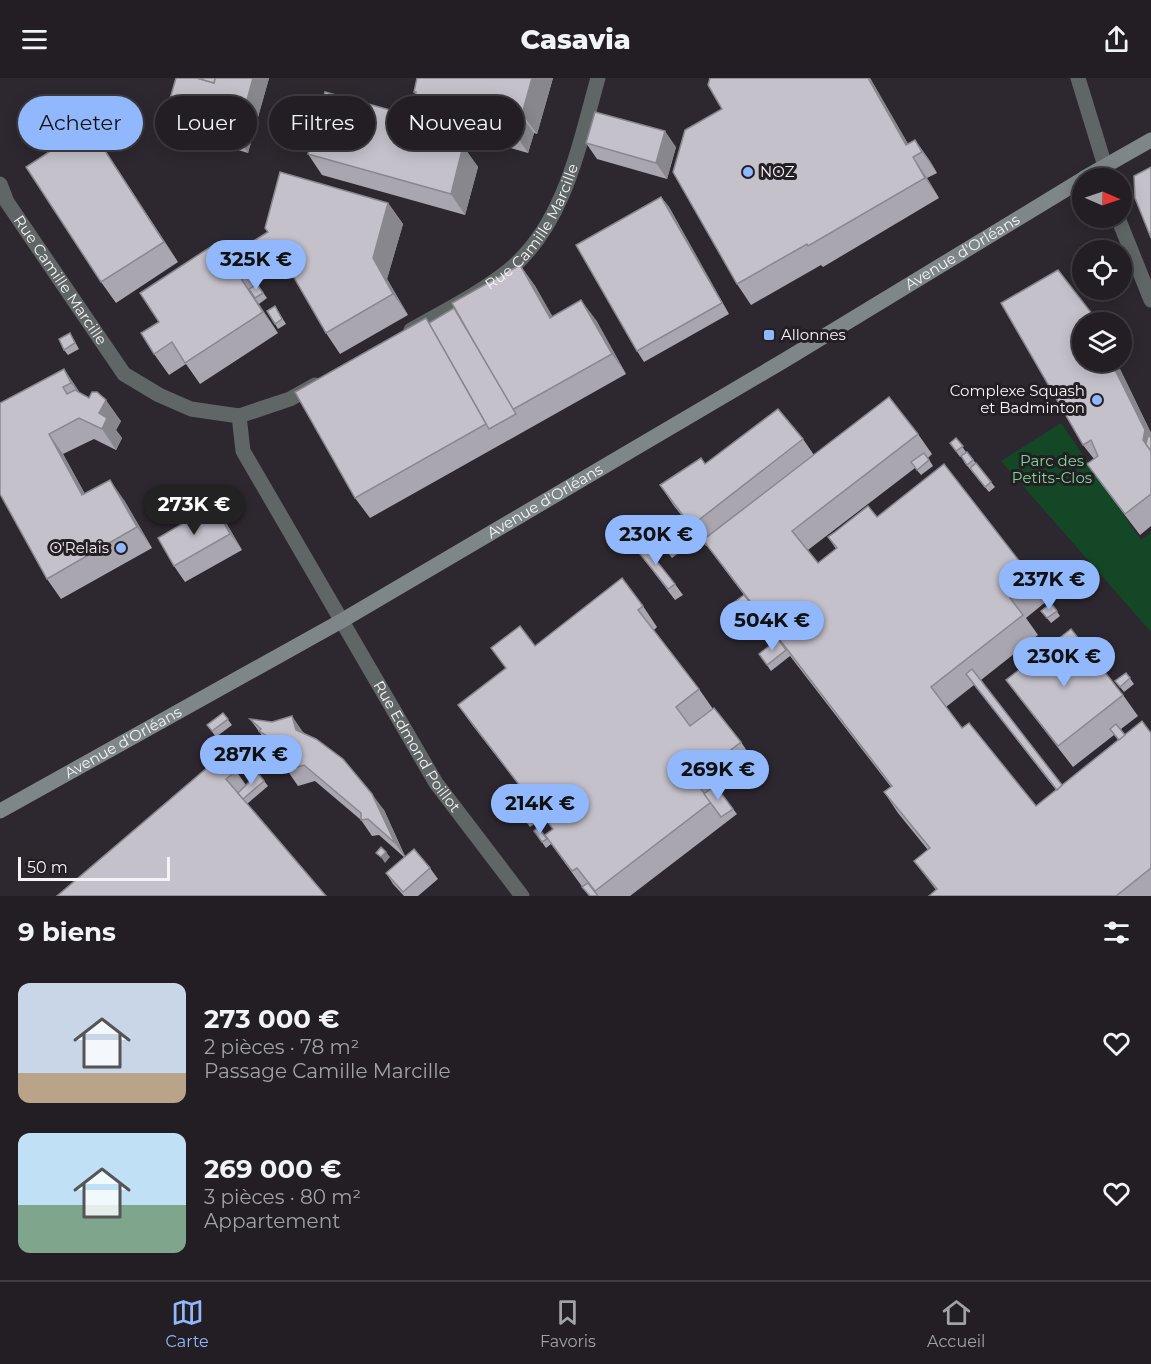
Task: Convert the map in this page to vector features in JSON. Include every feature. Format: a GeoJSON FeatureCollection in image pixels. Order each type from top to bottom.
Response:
{"type":"FeatureCollection","features":[{"type":"Feature","properties":{"kind":"main road","name":"Avenue d'Orléans"},"geometry":{"type":"LineString","coordinates":[[1112,168],[1151,140]]}},
{"type":"Feature","properties":{"kind":"main road","name":"Avenue d'Orléans"},"geometry":{"type":"LineString","coordinates":[[0,811],[343,620],[785,360],[1072,186]]}},
{"type":"Feature","properties":{"kind":"street","name":"Rue Camille Marcille"},"geometry":{"type":"LineString","coordinates":[[401,336],[481,290],[510,269],[545,229],[570,176],[598,78]]}},
{"type":"Feature","properties":{"kind":"street"},"geometry":{"type":"LineString","coordinates":[[1078,78],[1105,168]]}},
{"type":"Feature","properties":{"kind":"street","name":"Rue Camille Marcille"},"geometry":{"type":"LineString","coordinates":[[0,184],[7,202],[124,374],[159,395],[191,409],[239,416],[290,399],[330,376]]}},
{"type":"Feature","properties":{"kind":"street"},"geometry":{"type":"LineString","coordinates":[[1122,228],[1151,300]]}},
{"type":"Feature","properties":{"kind":"street","name":"Rue Edmond Poillot"},"geometry":{"type":"LineString","coordinates":[[239,416],[243,452],[436,783],[522,896]]}},
{"type":"Feature","properties":{"kind":"green space","name":"Parc des Petits-Clos"},"geometry":{"type":"Polygon","coordinates":[[[1061,423],[1141,540],[1151,532],[1151,632],[1001,461],[1061,423]]]}},
{"type":"Feature","properties":{"kind":"building"},"geometry":{"type":"Polygon","coordinates":[[[176,78],[197,78],[214,83],[215,78],[253,78],[248,96],[171,96],[176,78]]]}},
{"type":"Feature","properties":{"kind":"building"},"geometry":{"type":"Polygon","coordinates":[[[197,78],[215,78],[214,83],[197,78]]]}},
{"type":"Feature","properties":{"kind":"building"},"geometry":{"type":"Polygon","coordinates":[[[417,78],[532,78],[524,107],[524,96],[415,96],[416,92],[414,92],[417,78]]]}},
{"type":"Feature","properties":{"kind":"building"},"geometry":{"type":"Polygon","coordinates":[[[710,78],[868,78],[906,145],[915,140],[922,152],[913,157],[925,178],[737,284],[673,172],[685,130],[722,109],[708,85],[710,78]]]}},
{"type":"Feature","properties":{"kind":"building"},"geometry":{"type":"Polygon","coordinates":[[[325,92],[339,96],[324,96],[325,92]]]}},
{"type":"Feature","properties":{"kind":"building"},"geometry":{"type":"Polygon","coordinates":[[[375,106],[387,109],[387,150],[462,150],[451,194],[308,154],[309,150],[375,150],[375,106]]]}},
{"type":"Feature","properties":{"kind":"building"},"geometry":{"type":"Polygon","coordinates":[[[595,112],[665,131],[656,163],[586,143],[595,112]]]}},
{"type":"Feature","properties":{"kind":"building"},"geometry":{"type":"Polygon","coordinates":[[[52,150],[105,150],[164,242],[101,282],[26,167],[52,150]]]}},
{"type":"Feature","properties":{"kind":"building"},"geometry":{"type":"Polygon","coordinates":[[[1151,167],[1151,238],[1135,198],[1134,176],[1151,167]]]}},
{"type":"Feature","properties":{"kind":"building"},"geometry":{"type":"Polygon","coordinates":[[[280,172],[388,203],[373,258],[393,294],[326,333],[274,243],[234,268],[263,312],[185,363],[172,342],[154,354],[141,333],[159,322],[140,293],[218,242],[227,257],[268,232],[265,228],[280,172]]]}},
{"type":"Feature","properties":{"kind":"building"},"geometry":{"type":"Polygon","coordinates":[[[661,197],[722,303],[637,351],[576,245],[661,197]]]}},
{"type":"Feature","properties":{"kind":"building"},"geometry":{"type":"Polygon","coordinates":[[[520,265],[550,318],[581,300],[612,354],[512,410],[452,303],[520,265]]]}},
{"type":"Feature","properties":{"kind":"building","name":"Complexe Squash et Badminton"},"geometry":{"type":"Polygon","coordinates":[[[1058,270],[1072,288],[1072,300],[1081,300],[1091,312],[1072,312],[1072,372],[1116,372],[1145,430],[1143,440],[1151,451],[1151,494],[1125,514],[1087,464],[1098,456],[1091,440],[1083,445],[1001,303],[1058,270]]]}},
{"type":"Feature","properties":{"kind":"building"},"geometry":{"type":"Polygon","coordinates":[[[257,284],[263,293],[255,298],[249,289],[257,284]]]}},
{"type":"Feature","properties":{"kind":"building"},"geometry":{"type":"Polygon","coordinates":[[[275,306],[282,319],[275,324],[267,311],[275,306]]]}},
{"type":"Feature","properties":{"kind":"building"},"geometry":{"type":"Polygon","coordinates":[[[454,308],[516,414],[489,429],[429,323],[454,308]]]}},
{"type":"Feature","properties":{"kind":"building"},"geometry":{"type":"Polygon","coordinates":[[[426,318],[486,424],[355,498],[295,392],[426,318]]]}},
{"type":"Feature","properties":{"kind":"building"},"geometry":{"type":"Polygon","coordinates":[[[70,333],[75,343],[64,350],[59,339],[70,333]]]}},
{"type":"Feature","properties":{"kind":"building"},"geometry":{"type":"Polygon","coordinates":[[[64,369],[71,383],[63,387],[67,394],[75,390],[89,398],[92,392],[97,392],[106,400],[99,413],[107,418],[102,429],[79,418],[49,434],[82,495],[110,480],[137,527],[47,579],[0,494],[0,403],[64,369]]]}},
{"type":"Feature","properties":{"kind":"building"},"geometry":{"type":"Polygon","coordinates":[[[889,397],[918,434],[792,531],[818,563],[837,548],[828,537],[868,506],[877,517],[944,464],[1034,580],[1010,598],[1023,615],[931,687],[962,728],[969,723],[1036,806],[1142,721],[1151,733],[1151,868],[1116,896],[929,896],[937,889],[914,861],[930,848],[884,792],[892,786],[703,540],[889,397]]]}},
{"type":"Feature","properties":{"kind":"building"},"geometry":{"type":"Polygon","coordinates":[[[778,409],[803,439],[691,526],[660,485],[701,458],[705,464],[778,409]]]}},
{"type":"Feature","properties":{"kind":"building"},"geometry":{"type":"Polygon","coordinates":[[[1148,435],[1151,438],[1151,451],[1146,444],[1148,435]]]}},
{"type":"Feature","properties":{"kind":"building"},"geometry":{"type":"Polygon","coordinates":[[[956,438],[963,446],[956,451],[950,443],[956,438]]]}},
{"type":"Feature","properties":{"kind":"building"},"geometry":{"type":"Polygon","coordinates":[[[967,452],[973,460],[967,465],[961,456],[967,452]]]}},
{"type":"Feature","properties":{"kind":"building"},"geometry":{"type":"Polygon","coordinates":[[[924,453],[929,460],[917,470],[911,462],[924,453]]]}},
{"type":"Feature","properties":{"kind":"building"},"geometry":{"type":"Polygon","coordinates":[[[976,463],[991,482],[985,487],[970,468],[976,463]]]}},
{"type":"Feature","properties":{"kind":"building"},"geometry":{"type":"Polygon","coordinates":[[[214,505],[230,534],[174,566],[158,538],[214,505]]]}},
{"type":"Feature","properties":{"kind":"building"},"geometry":{"type":"Polygon","coordinates":[[[655,517],[677,545],[668,552],[645,524],[655,517]]]}},
{"type":"Feature","properties":{"kind":"building"},"geometry":{"type":"Polygon","coordinates":[[[643,544],[675,584],[668,589],[636,549],[643,544]]]}},
{"type":"Feature","properties":{"kind":"building"},"geometry":{"type":"Polygon","coordinates":[[[622,578],[643,606],[638,610],[699,689],[676,707],[690,726],[714,708],[741,742],[693,779],[711,802],[595,891],[577,868],[572,871],[545,835],[553,829],[458,705],[506,668],[491,648],[520,626],[535,646],[622,578]]]}},
{"type":"Feature","properties":{"kind":"building"},"geometry":{"type":"Polygon","coordinates":[[[744,595],[753,606],[733,622],[724,610],[744,595]]]}},
{"type":"Feature","properties":{"kind":"building"},"geometry":{"type":"Polygon","coordinates":[[[1051,603],[1057,611],[1047,618],[1041,611],[1051,603]]]}},
{"type":"Feature","properties":{"kind":"building"},"geometry":{"type":"Polygon","coordinates":[[[1071,629],[1123,695],[1058,746],[1006,680],[1071,629]]]}},
{"type":"Feature","properties":{"kind":"building"},"geometry":{"type":"Polygon","coordinates":[[[778,639],[786,650],[767,665],[759,654],[778,639]]]}},
{"type":"Feature","properties":{"kind":"building"},"geometry":{"type":"Polygon","coordinates":[[[972,669],[1062,785],[1057,790],[966,674],[972,669]]]}},
{"type":"Feature","properties":{"kind":"building"},"geometry":{"type":"Polygon","coordinates":[[[1126,673],[1130,678],[1120,687],[1115,681],[1126,673]]]}},
{"type":"Feature","properties":{"kind":"building"},"geometry":{"type":"Polygon","coordinates":[[[223,713],[228,719],[212,731],[207,725],[223,713]]]}},
{"type":"Feature","properties":{"kind":"building"},"geometry":{"type":"Polygon","coordinates":[[[292,716],[296,730],[316,739],[343,759],[372,794],[395,843],[368,819],[361,820],[361,813],[304,765],[287,770],[281,745],[259,731],[261,729],[250,719],[272,722],[292,716]]]}},
{"type":"Feature","properties":{"kind":"building"},"geometry":{"type":"Polygon","coordinates":[[[1116,724],[1125,735],[1119,740],[1110,729],[1116,724]]]}},
{"type":"Feature","properties":{"kind":"building"},"geometry":{"type":"Polygon","coordinates":[[[222,755],[236,771],[226,779],[326,896],[57,896],[222,755]]]}},
{"type":"Feature","properties":{"kind":"building"},"geometry":{"type":"Polygon","coordinates":[[[258,773],[264,781],[243,799],[238,793],[258,773]]]}},
{"type":"Feature","properties":{"kind":"building"},"geometry":{"type":"Polygon","coordinates":[[[715,785],[733,809],[721,817],[704,794],[715,785]]]}},
{"type":"Feature","properties":{"kind":"building"},"geometry":{"type":"Polygon","coordinates":[[[518,789],[537,814],[527,822],[508,797],[518,789]]]}},
{"type":"Feature","properties":{"kind":"building"},"geometry":{"type":"Polygon","coordinates":[[[538,827],[547,839],[542,842],[534,831],[538,827]]]}},
{"type":"Feature","properties":{"kind":"building"},"geometry":{"type":"Polygon","coordinates":[[[381,847],[386,852],[381,857],[376,853],[381,847]]]}},
{"type":"Feature","properties":{"kind":"building"},"geometry":{"type":"Polygon","coordinates":[[[414,849],[430,868],[403,892],[386,873],[414,849]]]}},
{"type":"Feature","properties":{"kind":"building"},"geometry":{"type":"Polygon","coordinates":[[[588,883],[598,896],[590,896],[582,887],[588,883]]]}},
{"type":"Feature","properties":{"kind":"place","name":"NOZ"},"geometry":{"type":"Point","coordinates":[748,172]}},
{"type":"Feature","properties":{"kind":"place","name":"Allonnes"},"geometry":{"type":"Point","coordinates":[769,335]}},
{"type":"Feature","properties":{"kind":"place","name":"Complexe Squash et Badminton"},"geometry":{"type":"Point","coordinates":[1097,400]}},
{"type":"Feature","properties":{"kind":"place","name":"O'Relais"},"geometry":{"type":"Point","coordinates":[121,548]}}]}
